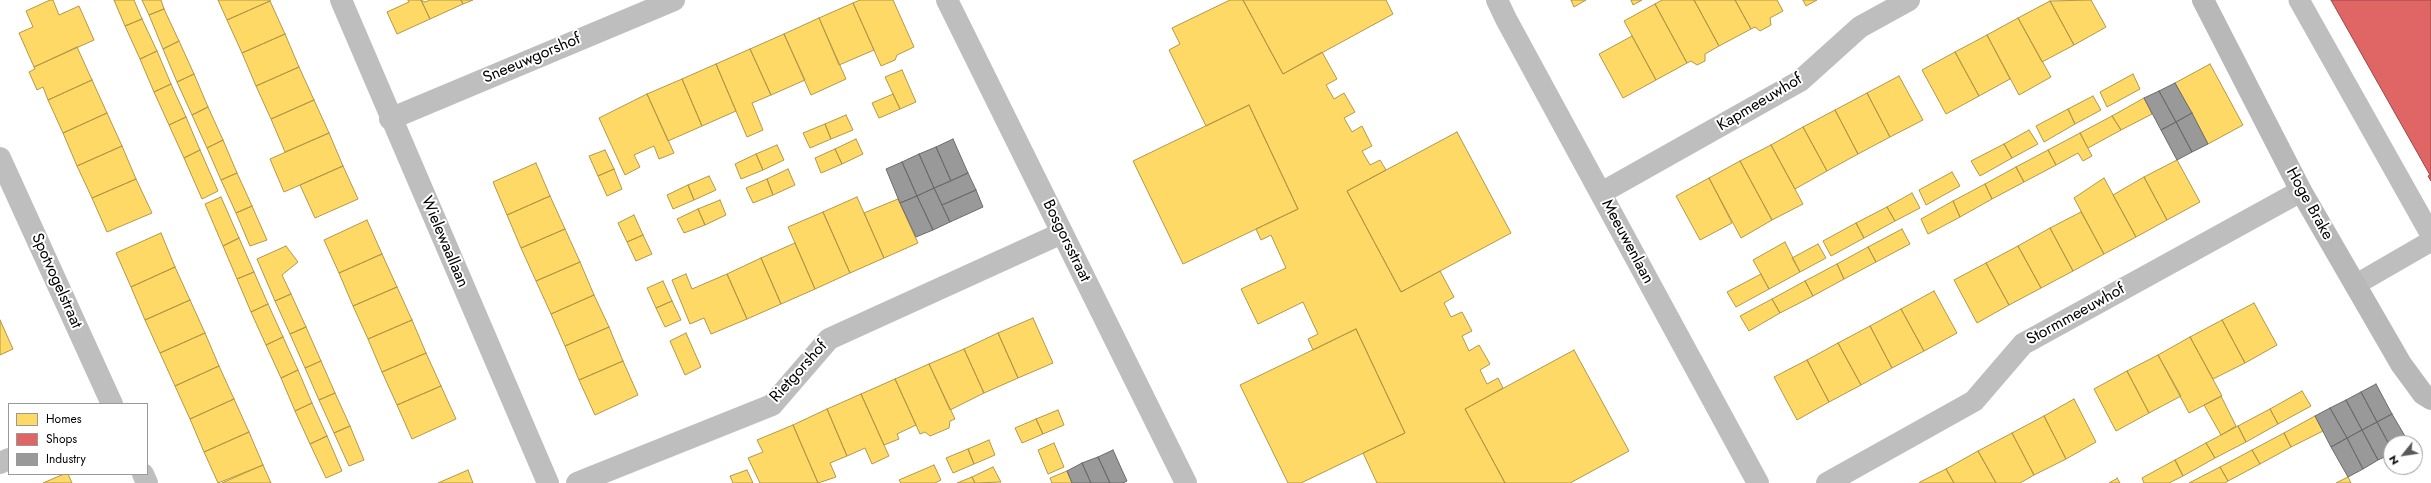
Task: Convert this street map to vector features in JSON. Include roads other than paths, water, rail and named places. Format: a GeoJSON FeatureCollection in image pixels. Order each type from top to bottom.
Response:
{"type":"FeatureCollection","features":[{"type":"Feature","properties":{"kind":"street","name":"Wielewaallaan"},"geometry":{"type":"LineString","coordinates":[[341,0],[390,118],[548,483]]}},
{"type":"Feature","properties":{"kind":"street","name":"Sneeuwgorshof"},"geometry":{"type":"LineString","coordinates":[[390,118],[674,0]]}},
{"type":"Feature","properties":{"kind":"street","name":"Bosgorsstraat"},"geometry":{"type":"LineString","coordinates":[[947,0],[1186,483]]}},
{"type":"Feature","properties":{"kind":"street","name":"Meeuwenlaan"},"geometry":{"type":"LineString","coordinates":[[1497,0],[1758,483]]}},
{"type":"Feature","properties":{"kind":"street","name":"Kapmeeuwhof"},"geometry":{"type":"LineString","coordinates":[[1601,193],[1800,82],[1860,27],[1909,0]]}},
{"type":"Feature","properties":{"kind":"street","name":"Hoge Brake"},"geometry":{"type":"LineString","coordinates":[[2203,0],[2301,191],[2401,364],[2423,394],[2431,399]]}},
{"type":"Feature","properties":{"kind":"street","name":"Spotvogelstraat"},"geometry":{"type":"LineString","coordinates":[[0,158],[112,403]]}},
{"type":"Feature","properties":{"kind":"street","name":"Stormmeeuwhof"},"geometry":{"type":"LineString","coordinates":[[1827,483],[1974,401],[2023,344],[2301,191]]}},
{"type":"Feature","properties":{"kind":"street","name":"Rietgorshof"},"geometry":{"type":"LineString","coordinates":[[577,483],[772,404],[829,339],[1062,233]]}},
{"type":"Feature","properties":{"kind":"lane"},"geometry":{"type":"LineString","coordinates":[[2299,0],[2431,235]]}},
{"type":"Feature","properties":{"kind":"lane"},"geometry":{"type":"LineString","coordinates":[[2355,284],[2431,241]]}}]}
